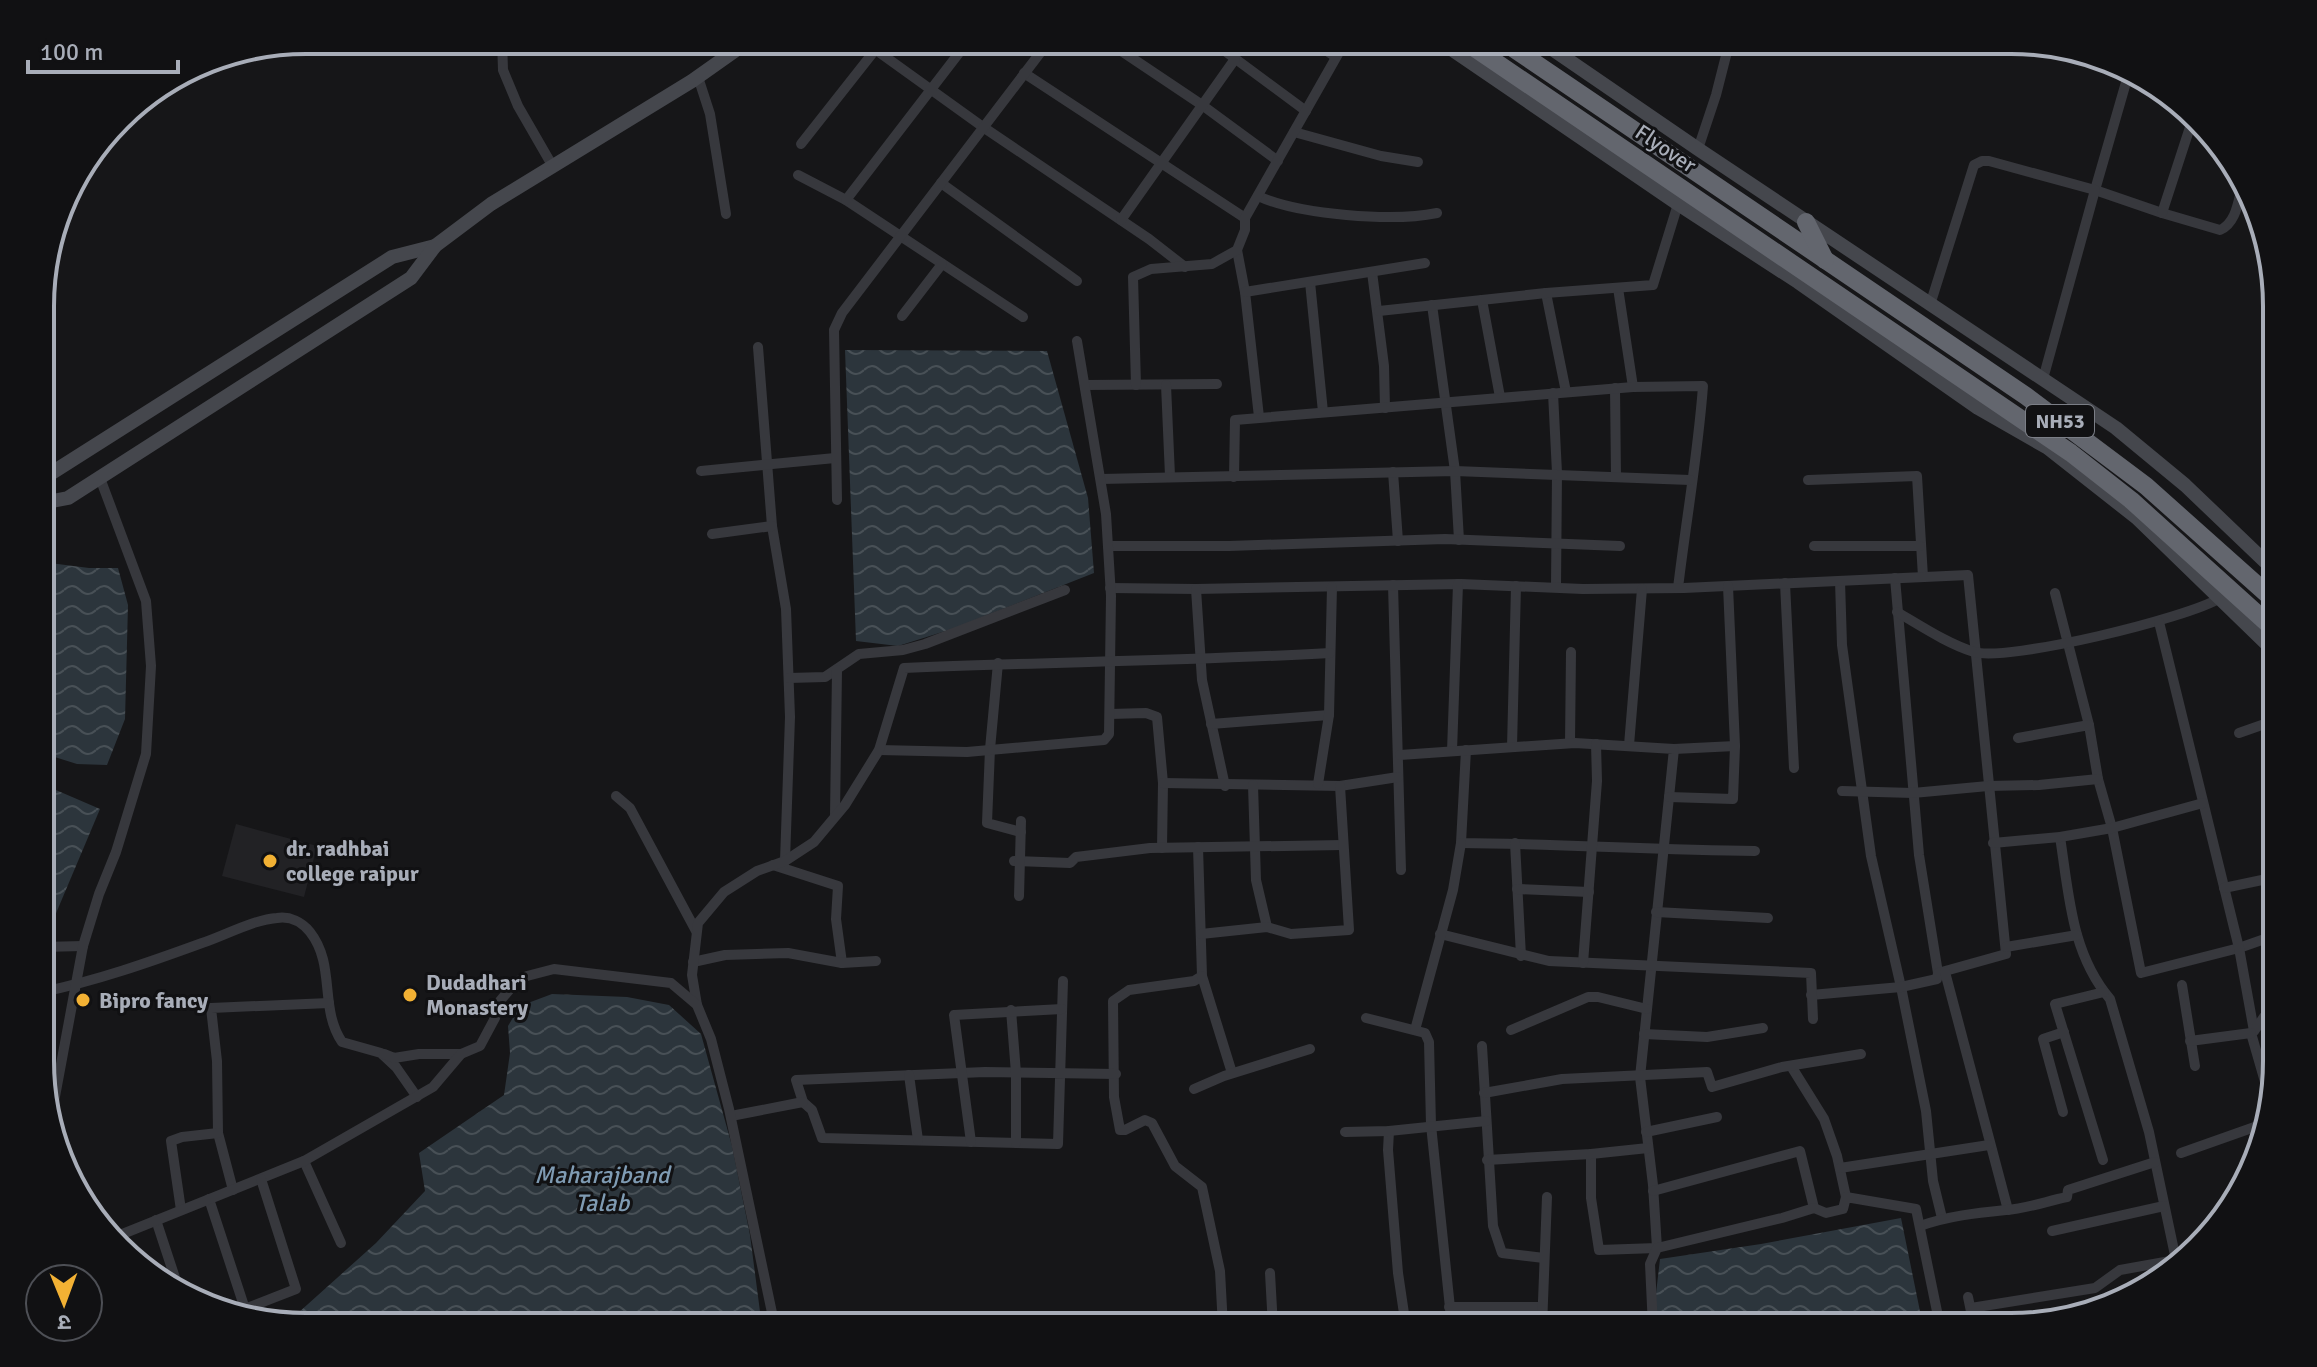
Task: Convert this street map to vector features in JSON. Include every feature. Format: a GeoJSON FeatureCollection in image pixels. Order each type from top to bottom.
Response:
{"type":"FeatureCollection","features":[{"type":"Feature","properties":{"kind":"highway","name":"Flyover"},"geometry":{"type":"LineString","coordinates":[[1484,54],[1843,297]]}},
{"type":"Feature","properties":{"kind":"highway","name":"Flyover"},"geometry":{"type":"LineString","coordinates":[[1522,54],[1827,262]]}},
{"type":"Feature","properties":{"kind":"highway"},"geometry":{"type":"LineString","coordinates":[[1806,222],[1827,262]]}},
{"type":"Feature","properties":{"kind":"highway","name":"NH53"},"geometry":{"type":"LineString","coordinates":[[1827,262],[2099,449],[2146,486],[2262,590]]}},
{"type":"Feature","properties":{"kind":"highway"},"geometry":{"type":"LineString","coordinates":[[1816,294],[1843,297]]}},
{"type":"Feature","properties":{"kind":"highway","name":"NH53"},"geometry":{"type":"LineString","coordinates":[[1843,297],[2083,462],[2131,500],[2262,618]]}},
{"type":"Feature","properties":{"kind":"street"},"geometry":{"type":"LineString","coordinates":[[1229,54],[1306,111]]}},
{"type":"Feature","properties":{"kind":"street"},"geometry":{"type":"LineString","coordinates":[[1332,54],[1336,57]]}},
{"type":"Feature","properties":{"kind":"street"},"geometry":{"type":"LineString","coordinates":[[1259,417],[1245,292],[1237,250],[1245,230],[1245,218],[1338,54]]}},
{"type":"Feature","properties":{"kind":"street"},"geometry":{"type":"LineString","coordinates":[[1459,54],[1816,294],[1978,408],[2048,448],[2137,518],[2262,639]]}},
{"type":"Feature","properties":{"kind":"street"},"geometry":{"type":"LineString","coordinates":[[1560,54],[2140,446],[2262,559]]}},
{"type":"Feature","properties":{"kind":"street"},"geometry":{"type":"LineString","coordinates":[[1698,149],[1726,54]]}},
{"type":"Feature","properties":{"kind":"street"},"geometry":{"type":"LineString","coordinates":[[502,55],[503,70],[518,106],[552,165]]}},
{"type":"Feature","properties":{"kind":"street"},"geometry":{"type":"LineString","coordinates":[[54,501],[68,498],[411,278],[435,246],[491,204],[552,165],[599,140],[729,55]]}},
{"type":"Feature","properties":{"kind":"street"},"geometry":{"type":"LineString","coordinates":[[801,144],[871,55]]}},
{"type":"Feature","properties":{"kind":"street"},"geometry":{"type":"LineString","coordinates":[[882,55],[1185,267]]}},
{"type":"Feature","properties":{"kind":"street"},"geometry":{"type":"LineString","coordinates":[[846,200],[958,55]]}},
{"type":"Feature","properties":{"kind":"street"},"geometry":{"type":"LineString","coordinates":[[837,500],[834,330],[842,313],[1039,55]]}},
{"type":"Feature","properties":{"kind":"street"},"geometry":{"type":"LineString","coordinates":[[1127,55],[1278,161]]}},
{"type":"Feature","properties":{"kind":"street"},"geometry":{"type":"LineString","coordinates":[[1121,220],[1235,59]]}},
{"type":"Feature","properties":{"kind":"street"},"geometry":{"type":"LineString","coordinates":[[1024,73],[1245,218]]}},
{"type":"Feature","properties":{"kind":"street"},"geometry":{"type":"LineString","coordinates":[[698,77],[710,114],[726,214]]}},
{"type":"Feature","properties":{"kind":"street"},"geometry":{"type":"LineString","coordinates":[[2043,379],[2126,82]]}},
{"type":"Feature","properties":{"kind":"street"},"geometry":{"type":"LineString","coordinates":[[2162,213],[2190,129]]}},
{"type":"Feature","properties":{"kind":"street"},"geometry":{"type":"LineString","coordinates":[[1294,132],[1381,156],[1418,162]]}},
{"type":"Feature","properties":{"kind":"street"},"geometry":{"type":"LineString","coordinates":[[1930,305],[1974,165],[1982,161],[2095,190],[2220,230],[2233,219],[2239,198]]}},
{"type":"Feature","properties":{"kind":"street"},"geometry":{"type":"LineString","coordinates":[[798,175],[846,200],[1023,317]]}},
{"type":"Feature","properties":{"kind":"street"},"geometry":{"type":"LineString","coordinates":[[941,183],[1077,281]]}},
{"type":"Feature","properties":{"kind":"street"},"geometry":{"type":"LineString","coordinates":[[1258,196],[1272,202],[1334,212],[1421,216],[1437,213]]}},
{"type":"Feature","properties":{"kind":"street"},"geometry":{"type":"LineString","coordinates":[[1379,311],[1653,285],[1678,204]]}},
{"type":"Feature","properties":{"kind":"street"},"geometry":{"type":"LineString","coordinates":[[54,476],[392,257],[435,246]]}},
{"type":"Feature","properties":{"kind":"street"},"geometry":{"type":"LineString","coordinates":[[1136,385],[1133,277],[1151,269],[1212,264],[1237,250]]}},
{"type":"Feature","properties":{"kind":"street"},"geometry":{"type":"LineString","coordinates":[[1245,292],[1425,263]]}},
{"type":"Feature","properties":{"kind":"street"},"geometry":{"type":"LineString","coordinates":[[902,316],[942,264]]}},
{"type":"Feature","properties":{"kind":"street"},"geometry":{"type":"LineString","coordinates":[[1372,272],[1379,311],[1385,408]]}},
{"type":"Feature","properties":{"kind":"street"},"geometry":{"type":"LineString","coordinates":[[1310,282],[1323,412]]}},
{"type":"Feature","properties":{"kind":"street"},"geometry":{"type":"LineString","coordinates":[[1618,288],[1633,387]]}},
{"type":"Feature","properties":{"kind":"street"},"geometry":{"type":"LineString","coordinates":[[1546,293],[1566,392]]}},
{"type":"Feature","properties":{"kind":"street"},"geometry":{"type":"LineString","coordinates":[[1482,300],[1500,397]]}},
{"type":"Feature","properties":{"kind":"street"},"geometry":{"type":"LineString","coordinates":[[1432,305],[1455,471],[1459,540]]}},
{"type":"Feature","properties":{"kind":"street"},"geometry":{"type":"LineString","coordinates":[[879,750],[967,752],[1104,740],[1109,734],[1108,546],[1101,479],[1077,341]]}},
{"type":"Feature","properties":{"kind":"street"},"geometry":{"type":"LineString","coordinates":[[758,347],[772,526],[786,609],[789,678],[785,861]]}},
{"type":"Feature","properties":{"kind":"street"},"geometry":{"type":"LineString","coordinates":[[1085,385],[1217,384]]}},
{"type":"Feature","properties":{"kind":"street"},"geometry":{"type":"LineString","coordinates":[[1166,385],[1170,476]]}},
{"type":"Feature","properties":{"kind":"street"},"geometry":{"type":"LineString","coordinates":[[1234,477],[1235,420],[1615,388],[1703,386],[1678,588]]}},
{"type":"Feature","properties":{"kind":"street"},"geometry":{"type":"LineString","coordinates":[[1615,388],[1616,477]]}},
{"type":"Feature","properties":{"kind":"street"},"geometry":{"type":"LineString","coordinates":[[1553,393],[1557,473],[1556,587]]}},
{"type":"Feature","properties":{"kind":"street"},"geometry":{"type":"LineString","coordinates":[[701,471],[835,458]]}},
{"type":"Feature","properties":{"kind":"street"},"geometry":{"type":"LineString","coordinates":[[1101,479],[1455,471],[1690,480]]}},
{"type":"Feature","properties":{"kind":"street"},"geometry":{"type":"LineString","coordinates":[[1393,472],[1398,541]]}},
{"type":"Feature","properties":{"kind":"street"},"geometry":{"type":"LineString","coordinates":[[1808,480],[1914,475],[1919,486],[1923,577]]}},
{"type":"Feature","properties":{"kind":"street"},"geometry":{"type":"LineString","coordinates":[[56,1092],[83,946],[146,754],[151,666],[146,601],[100,478]]}},
{"type":"Feature","properties":{"kind":"street"},"geometry":{"type":"LineString","coordinates":[[54,487],[68,498]]}},
{"type":"Feature","properties":{"kind":"street"},"geometry":{"type":"LineString","coordinates":[[712,534],[772,526]]}},
{"type":"Feature","properties":{"kind":"street"},"geometry":{"type":"LineString","coordinates":[[1108,546],[1459,540],[1620,546]]}},
{"type":"Feature","properties":{"kind":"street"},"geometry":{"type":"LineString","coordinates":[[1814,546],[1920,546]]}},
{"type":"Feature","properties":{"kind":"street"},"geometry":{"type":"LineString","coordinates":[[1110,588],[1458,584],[1642,589],[1968,575],[2006,954],[1942,972],[1937,979],[1901,987],[1811,995]]}},
{"type":"Feature","properties":{"kind":"street"},"geometry":{"type":"LineString","coordinates":[[1895,578],[1919,855],[1942,972],[2008,1210]]}},
{"type":"Feature","properties":{"kind":"street"},"geometry":{"type":"LineString","coordinates":[[1840,581],[1842,645],[1871,856],[1926,1111],[1933,1181],[1942,1218]]}},
{"type":"Feature","properties":{"kind":"street"},"geometry":{"type":"LineString","coordinates":[[1785,583],[1794,768]]}},
{"type":"Feature","properties":{"kind":"street"},"geometry":{"type":"LineString","coordinates":[[1452,751],[1458,584]]}},
{"type":"Feature","properties":{"kind":"street"},"geometry":{"type":"LineString","coordinates":[[1393,585],[1401,870]]}},
{"type":"Feature","properties":{"kind":"street"},"geometry":{"type":"LineString","coordinates":[[1512,747],[1516,586]]}},
{"type":"Feature","properties":{"kind":"street"},"geometry":{"type":"LineString","coordinates":[[1669,797],[1733,799],[1735,746],[1728,586]]}},
{"type":"Feature","properties":{"kind":"street"},"geometry":{"type":"LineString","coordinates":[[1318,784],[1329,715],[1332,587]]}},
{"type":"Feature","properties":{"kind":"street"},"geometry":{"type":"LineString","coordinates":[[1196,589],[1201,660],[1225,786]]}},
{"type":"Feature","properties":{"kind":"street"},"geometry":{"type":"LineString","coordinates":[[1629,745],[1642,589]]}},
{"type":"Feature","properties":{"kind":"street"},"geometry":{"type":"LineString","coordinates":[[789,678],[825,677],[859,654],[903,650],[925,644],[1065,590]]}},
{"type":"Feature","properties":{"kind":"street"},"geometry":{"type":"LineString","coordinates":[[2055,593],[2089,725],[2141,973],[2262,940]]}},
{"type":"Feature","properties":{"kind":"street"},"geometry":{"type":"LineString","coordinates":[[1897,612],[1976,653],[2022,650],[2159,622],[2220,598]]}},
{"type":"Feature","properties":{"kind":"street"},"geometry":{"type":"LineString","coordinates":[[2159,622],[2239,948],[2252,1032],[2262,1069]]}},
{"type":"Feature","properties":{"kind":"street"},"geometry":{"type":"LineString","coordinates":[[1570,743],[1571,652]]}},
{"type":"Feature","properties":{"kind":"street"},"geometry":{"type":"LineString","coordinates":[[772,1313],[731,1116],[711,1039],[697,1005],[692,975],[698,923],[724,892],[757,871],[785,861],[814,842],[879,750],[904,668],[998,663],[1201,660],[1330,653]]}},
{"type":"Feature","properties":{"kind":"street"},"geometry":{"type":"LineString","coordinates":[[998,663],[987,823],[1021,827],[1019,896]]}},
{"type":"Feature","properties":{"kind":"street"},"geometry":{"type":"LineString","coordinates":[[835,816],[837,670]]}},
{"type":"Feature","properties":{"kind":"street"},"geometry":{"type":"LineString","coordinates":[[1110,714],[1146,713],[1157,717],[1163,783],[1162,848]]}},
{"type":"Feature","properties":{"kind":"street"},"geometry":{"type":"LineString","coordinates":[[1211,724],[1329,715]]}},
{"type":"Feature","properties":{"kind":"street"},"geometry":{"type":"LineString","coordinates":[[2018,738],[2089,725]]}},
{"type":"Feature","properties":{"kind":"street"},"geometry":{"type":"LineString","coordinates":[[2239,733],[2262,725]]}},
{"type":"Feature","properties":{"kind":"street"},"geometry":{"type":"LineString","coordinates":[[1400,755],[1570,743],[1674,749],[1735,746]]}},
{"type":"Feature","properties":{"kind":"street"},"geometry":{"type":"LineString","coordinates":[[1583,963],[1597,781],[1596,744]]}},
{"type":"Feature","properties":{"kind":"street"},"geometry":{"type":"LineString","coordinates":[[1652,1312],[1650,1264],[1657,1248],[1640,1077],[1674,749]]}},
{"type":"Feature","properties":{"kind":"street"},"geometry":{"type":"LineString","coordinates":[[1415,1030],[1453,890],[1461,843],[1466,750]]}},
{"type":"Feature","properties":{"kind":"street"},"geometry":{"type":"LineString","coordinates":[[1163,783],[1340,786],[1398,777]]}},
{"type":"Feature","properties":{"kind":"street"},"geometry":{"type":"LineString","coordinates":[[1842,791],[1913,793],[2098,779]]}},
{"type":"Feature","properties":{"kind":"street"},"geometry":{"type":"LineString","coordinates":[[1253,785],[1256,880],[1267,927]]}},
{"type":"Feature","properties":{"kind":"street"},"geometry":{"type":"LineString","coordinates":[[1201,934],[1267,927],[1291,934],[1349,930],[1340,786]]}},
{"type":"Feature","properties":{"kind":"street"},"geometry":{"type":"LineString","coordinates":[[616,796],[630,808],[697,933]]}},
{"type":"Feature","properties":{"kind":"street"},"geometry":{"type":"LineString","coordinates":[[1993,843],[2060,837],[2112,828],[2203,803]]}},
{"type":"Feature","properties":{"kind":"street"},"geometry":{"type":"LineString","coordinates":[[2060,837],[2081,954],[2110,999],[2155,1162],[2174,1252]]}},
{"type":"Feature","properties":{"kind":"street"},"geometry":{"type":"LineString","coordinates":[[1461,843],[1592,845],[1663,851],[1755,851]]}},
{"type":"Feature","properties":{"kind":"street"},"geometry":{"type":"LineString","coordinates":[[1515,843],[1521,956]]}},
{"type":"Feature","properties":{"kind":"street"},"geometry":{"type":"LineString","coordinates":[[1018,861],[1070,863],[1076,857],[1162,848],[1343,845]]}},
{"type":"Feature","properties":{"kind":"street"},"geometry":{"type":"LineString","coordinates":[[1198,847],[1202,976],[1232,1073]]}},
{"type":"Feature","properties":{"kind":"street"},"geometry":{"type":"LineString","coordinates":[[773,865],[838,886],[836,919],[842,963]]}},
{"type":"Feature","properties":{"kind":"street"},"geometry":{"type":"LineString","coordinates":[[2224,888],[2262,880]]}},
{"type":"Feature","properties":{"kind":"street"},"geometry":{"type":"LineString","coordinates":[[1517,889],[1589,892]]}},
{"type":"Feature","properties":{"kind":"street"},"geometry":{"type":"LineString","coordinates":[[1656,912],[1768,918]]}},
{"type":"Feature","properties":{"kind":"street"},"geometry":{"type":"LineString","coordinates":[[54,990],[76,985],[265,920],[289,918],[301,923],[311,933],[322,952],[327,974],[329,1017],[342,1042],[394,1058],[419,1054],[461,1054],[480,1046],[508,989],[527,976],[554,969],[671,983],[692,975]]}},
{"type":"Feature","properties":{"kind":"street"},"geometry":{"type":"LineString","coordinates":[[1440,934],[1549,961],[1811,973],[1813,1019]]}},
{"type":"Feature","properties":{"kind":"street"},"geometry":{"type":"LineString","coordinates":[[2006,947],[2077,935]]}},
{"type":"Feature","properties":{"kind":"street"},"geometry":{"type":"LineString","coordinates":[[54,947],[83,946]]}},
{"type":"Feature","properties":{"kind":"street"},"geometry":{"type":"LineString","coordinates":[[693,962],[725,955],[788,953],[842,963],[876,961]]}},
{"type":"Feature","properties":{"kind":"street"},"geometry":{"type":"LineString","coordinates":[[1202,976],[1194,981],[1129,990],[1113,1001],[1114,1097],[1120,1130],[1145,1120],[1152,1123],[1175,1166],[1202,1187],[1220,1271],[1222,1312]]}},
{"type":"Feature","properties":{"kind":"street"},"geometry":{"type":"LineString","coordinates":[[1063,981],[1061,1073],[1058,1144],[822,1138],[812,1110],[803,1102],[796,1080],[961,1073],[1061,1073],[1116,1074]]}},
{"type":"Feature","properties":{"kind":"street"},"geometry":{"type":"LineString","coordinates":[[671,983],[697,1005]]}},
{"type":"Feature","properties":{"kind":"street"},"geometry":{"type":"LineString","coordinates":[[2182,985],[2195,1066]]}},
{"type":"Feature","properties":{"kind":"street"},"geometry":{"type":"LineString","coordinates":[[2103,1160],[2055,1004],[2104,992]]}},
{"type":"Feature","properties":{"kind":"street"},"geometry":{"type":"LineString","coordinates":[[1511,1030],[1588,997],[1647,1009]]}},
{"type":"Feature","properties":{"kind":"street"},"geometry":{"type":"LineString","coordinates":[[233,1190],[218,1133],[217,1061],[211,1008],[329,1003]]}},
{"type":"Feature","properties":{"kind":"street"},"geometry":{"type":"LineString","coordinates":[[971,1142],[954,1015],[1062,1009]]}},
{"type":"Feature","properties":{"kind":"street"},"geometry":{"type":"LineString","coordinates":[[1011,1010],[1016,1073],[1016,1143]]}},
{"type":"Feature","properties":{"kind":"street"},"geometry":{"type":"LineString","coordinates":[[1366,1018],[1425,1033],[1429,1042],[1431,1125],[1450,1312]]}},
{"type":"Feature","properties":{"kind":"street"},"geometry":{"type":"LineString","coordinates":[[2190,1041],[2252,1032],[2262,1020]]}},
{"type":"Feature","properties":{"kind":"street"},"geometry":{"type":"LineString","coordinates":[[1644,1034],[1707,1037],[1763,1028]]}},
{"type":"Feature","properties":{"kind":"street"},"geometry":{"type":"LineString","coordinates":[[2063,1112],[2043,1039],[2064,1032]]}},
{"type":"Feature","properties":{"kind":"street"},"geometry":{"type":"LineString","coordinates":[[1482,1046],[1493,1226],[1502,1253],[1544,1258]]}},
{"type":"Feature","properties":{"kind":"street"},"geometry":{"type":"LineString","coordinates":[[1194,1089],[1232,1073],[1310,1049]]}},
{"type":"Feature","properties":{"kind":"street"},"geometry":{"type":"LineString","coordinates":[[381,1053],[396,1067],[417,1097]]}},
{"type":"Feature","properties":{"kind":"street"},"geometry":{"type":"LineString","coordinates":[[123,1234],[304,1161],[433,1087],[461,1054]]}},
{"type":"Feature","properties":{"kind":"street"},"geometry":{"type":"LineString","coordinates":[[1484,1093],[1562,1079],[1707,1072],[1712,1087],[1791,1066],[1861,1054]]}},
{"type":"Feature","properties":{"kind":"street"},"geometry":{"type":"LineString","coordinates":[[1591,1154],[1591,1198],[1599,1250],[1657,1248],[1814,1208],[1826,1213],[1843,1209],[1846,1197],[1840,1168],[1824,1119],[1791,1066]]}},
{"type":"Feature","properties":{"kind":"street"},"geometry":{"type":"LineString","coordinates":[[909,1075],[918,1140]]}},
{"type":"Feature","properties":{"kind":"street"},"geometry":{"type":"LineString","coordinates":[[731,1116],[803,1102]]}},
{"type":"Feature","properties":{"kind":"street"},"geometry":{"type":"LineString","coordinates":[[1646,1132],[1717,1117]]}},
{"type":"Feature","properties":{"kind":"street"},"geometry":{"type":"LineString","coordinates":[[1345,1132],[1389,1131],[1486,1121]]}},
{"type":"Feature","properties":{"kind":"street"},"geometry":{"type":"LineString","coordinates":[[2181,1153],[2254,1127]]}},
{"type":"Feature","properties":{"kind":"street"},"geometry":{"type":"LineString","coordinates":[[1389,1131],[1398,1273],[1404,1312]]}},
{"type":"Feature","properties":{"kind":"street"},"geometry":{"type":"LineString","coordinates":[[181,1210],[171,1141],[218,1133]]}},
{"type":"Feature","properties":{"kind":"street"},"geometry":{"type":"LineString","coordinates":[[1840,1168],[1989,1145]]}},
{"type":"Feature","properties":{"kind":"street"},"geometry":{"type":"LineString","coordinates":[[1487,1160],[1648,1148]]}},
{"type":"Feature","properties":{"kind":"street"},"geometry":{"type":"LineString","coordinates":[[1653,1191],[1800,1151],[1814,1208]]}},
{"type":"Feature","properties":{"kind":"street"},"geometry":{"type":"LineString","coordinates":[[304,1161],[341,1243]]}},
{"type":"Feature","properties":{"kind":"street"},"geometry":{"type":"LineString","coordinates":[[1920,1226],[1942,1218],[2008,1210],[2067,1197],[2068,1190],[2155,1162]]}},
{"type":"Feature","properties":{"kind":"street"},"geometry":{"type":"LineString","coordinates":[[253,1307],[296,1289],[261,1179]]}},
{"type":"Feature","properties":{"kind":"street"},"geometry":{"type":"LineString","coordinates":[[1542,1312],[1547,1197]]}},
{"type":"Feature","properties":{"kind":"street"},"geometry":{"type":"LineString","coordinates":[[1846,1197],[1916,1209],[1937,1312]]}},
{"type":"Feature","properties":{"kind":"street"},"geometry":{"type":"LineString","coordinates":[[209,1199],[242,1304]]}},
{"type":"Feature","properties":{"kind":"street"},"geometry":{"type":"LineString","coordinates":[[2052,1231],[2164,1206]]}},
{"type":"Feature","properties":{"kind":"street"},"geometry":{"type":"LineString","coordinates":[[156,1220],[174,1275]]}},
{"type":"Feature","properties":{"kind":"street"},"geometry":{"type":"LineString","coordinates":[[1972,1312],[1970,1302],[2095,1288],[2120,1270],[2162,1263]]}},
{"type":"Feature","properties":{"kind":"street"},"geometry":{"type":"LineString","coordinates":[[1270,1273],[1272,1312]]}},
{"type":"Feature","properties":{"kind":"street"},"geometry":{"type":"LineString","coordinates":[[1449,1307],[1542,1307]]}},
{"type":"Feature","properties":{"kind":"shaded area","name":"dr. radhbai college raipur"},"geometry":{"type":"Polygon","coordinates":[[[236,824],[317,846],[304,897],[222,876],[236,824]]]}},
{"type":"Feature","properties":{"kind":"water"},"geometry":{"type":"Polygon","coordinates":[[[845,350],[1047,351],[1088,498],[1094,573],[952,629],[898,646],[856,641],[845,350]]]}},
{"type":"Feature","properties":{"kind":"water"},"geometry":{"type":"Polygon","coordinates":[[[54,564],[118,568],[128,605],[125,719],[107,765],[77,764],[54,757],[54,564]]]}},
{"type":"Feature","properties":{"kind":"water"},"geometry":{"type":"Polygon","coordinates":[[[54,789],[100,809],[54,918],[54,789]]]}},
{"type":"Feature","properties":{"kind":"water","name":"Maharajband Talab"},"geometry":{"type":"Polygon","coordinates":[[[552,994],[627,997],[669,1005],[701,1034],[732,1146],[750,1235],[760,1313],[299,1313],[376,1243],[425,1191],[419,1153],[504,1095],[510,1053],[508,1026],[520,1006],[552,994]]]}},
{"type":"Feature","properties":{"kind":"water"},"geometry":{"type":"Polygon","coordinates":[[[1901,1218],[1920,1312],[1654,1312],[1660,1259],[1901,1218]]]}},
{"type":"Feature","properties":{"kind":"place","name":"dr. radhbai college raipur"},"geometry":{"type":"Point","coordinates":[270,861]}},
{"type":"Feature","properties":{"kind":"place","name":"Dudadhari Monastery"},"geometry":{"type":"Point","coordinates":[410,995]}},
{"type":"Feature","properties":{"kind":"place","name":"Bipro fancy"},"geometry":{"type":"Point","coordinates":[83,1000]}}]}
